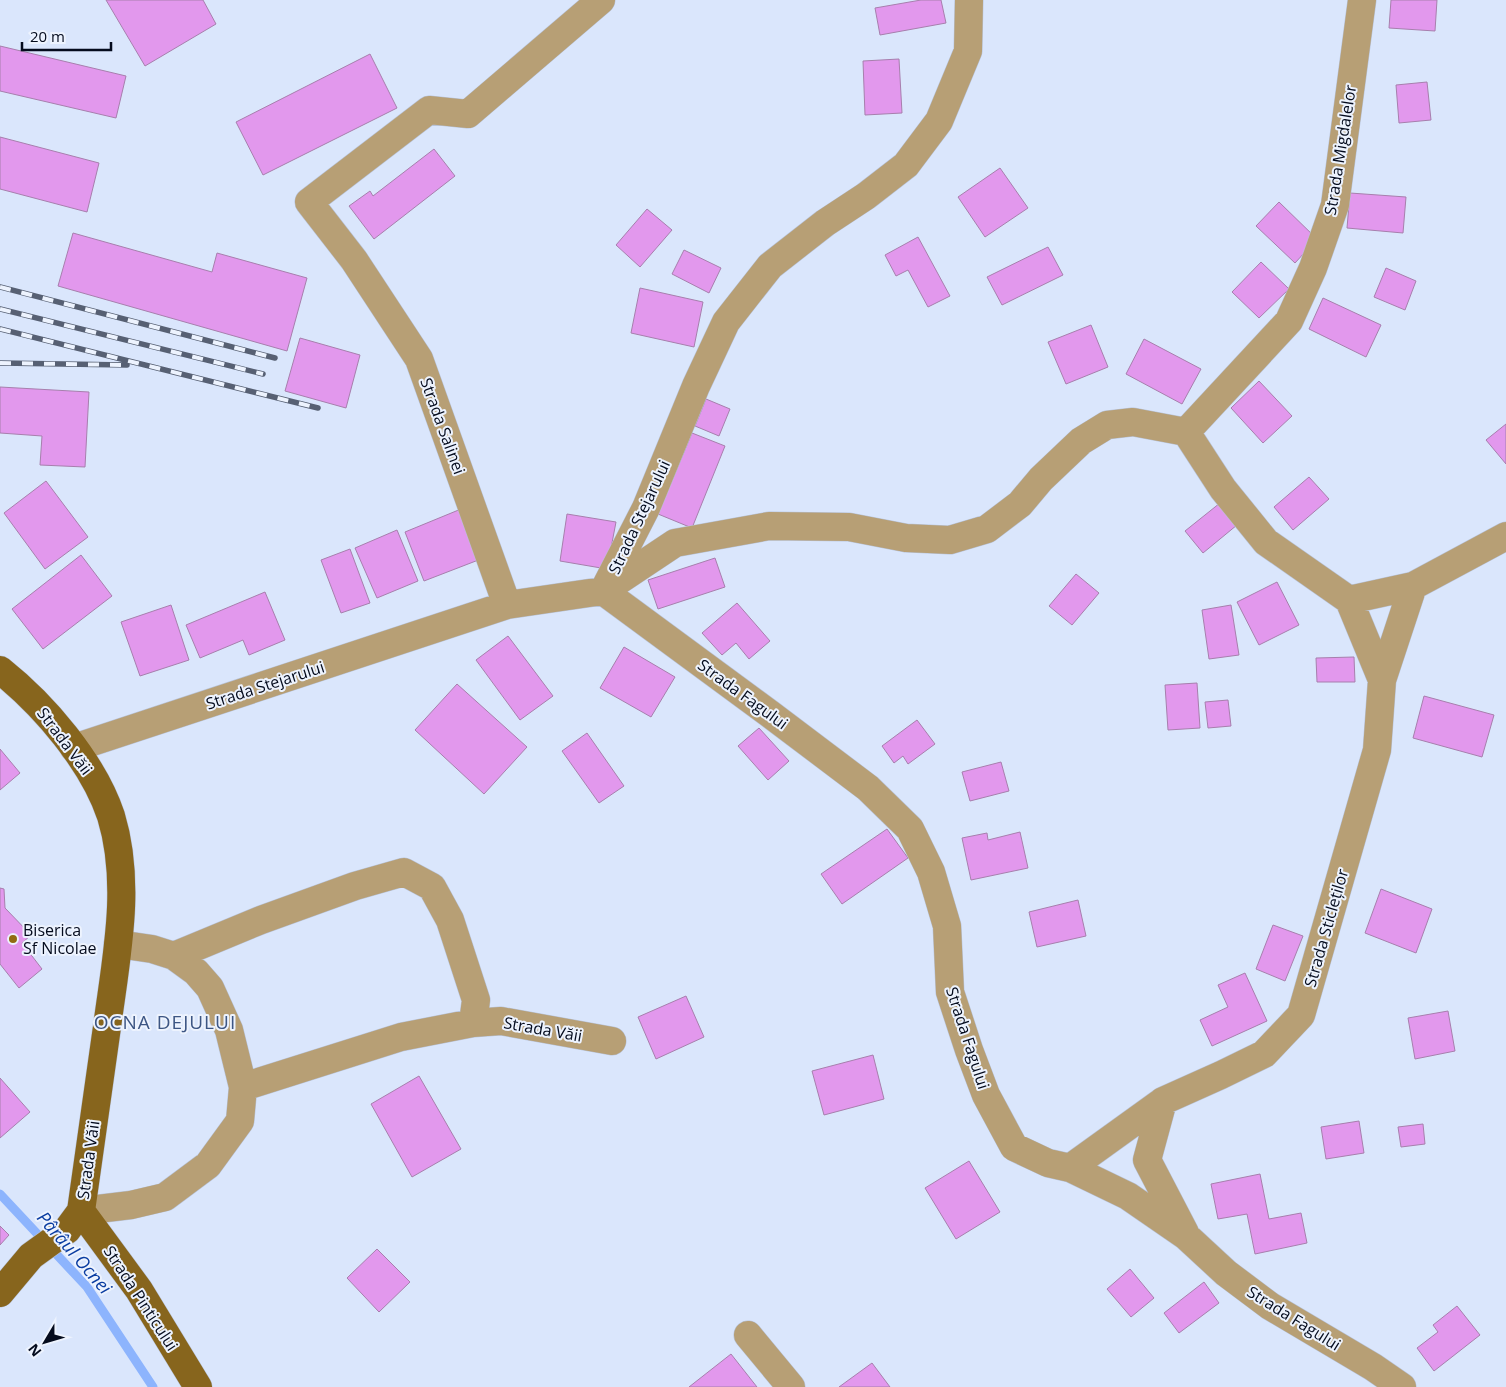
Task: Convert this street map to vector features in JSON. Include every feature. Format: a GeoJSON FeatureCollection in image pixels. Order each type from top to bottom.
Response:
{"type":"FeatureCollection","features":[{"type":"Feature","properties":{"kind":"main road","name":"Strada Văii"},"geometry":{"type":"LineString","coordinates":[[0,670],[23,688],[74,748],[95,781],[110,816],[115,835],[122,889],[118,944],[74,1221]]}},
{"type":"Feature","properties":{"kind":"main road"},"geometry":{"type":"LineString","coordinates":[[0,1293],[31,1256],[74,1221]]}},
{"type":"Feature","properties":{"kind":"main road","name":"Strada Pinticului"},"geometry":{"type":"LineString","coordinates":[[74,1221],[139,1290],[198,1387]]}},
{"type":"Feature","properties":{"kind":"street","name":"Strada Salinei"},"geometry":{"type":"LineString","coordinates":[[507,605],[419,359],[354,260],[309,202],[429,110],[468,114],[600,0]]}},
{"type":"Feature","properties":{"kind":"street","name":"Strada Stejarului"},"geometry":{"type":"LineString","coordinates":[[74,748],[507,605],[603,592],[646,508],[696,386],[726,322],[770,266],[825,223],[866,196],[906,165],[939,121],[968,51],[969,0]]}},
{"type":"Feature","properties":{"kind":"street","name":"Strada Migdalelor"},"geometry":{"type":"LineString","coordinates":[[1186,432],[1289,321],[1313,268],[1335,205],[1362,0]]}},
{"type":"Feature","properties":{"kind":"street"},"geometry":{"type":"LineString","coordinates":[[603,592],[675,542],[769,526],[849,527],[906,538],[950,540],[987,529],[1020,504],[1041,479],[1081,441],[1107,425],[1133,422],[1186,432],[1224,489],[1266,542],[1349,600],[1413,586],[1506,536]]}},
{"type":"Feature","properties":{"kind":"street","name":"Strada Sticleților"},"geometry":{"type":"LineString","coordinates":[[1070,1168],[1163,1101],[1264,1054],[1301,1015],[1377,750],[1382,680],[1413,586]]}},
{"type":"Feature","properties":{"kind":"street","name":"Strada Fagului"},"geometry":{"type":"LineString","coordinates":[[603,592],[868,788],[910,829],[931,872],[947,926],[950,992],[986,1094],[1014,1147],[1048,1163],[1070,1168],[1128,1196],[1186,1236],[1226,1273],[1270,1306],[1373,1366],[1402,1387]]}},
{"type":"Feature","properties":{"kind":"street","name":"Strada Sticleților"},"geometry":{"type":"LineString","coordinates":[[1349,600],[1382,680]]}},
{"type":"Feature","properties":{"kind":"street"},"geometry":{"type":"LineString","coordinates":[[174,956],[260,920],[356,886],[404,872],[432,887],[450,920],[476,1000],[473,1023]]}},
{"type":"Feature","properties":{"kind":"street","name":"Strada Văii"},"geometry":{"type":"LineString","coordinates":[[74,1221],[165,1197],[208,1165],[240,1121],[243,1087],[229,1030],[210,988],[196,972],[174,956],[152,949],[118,944]]}},
{"type":"Feature","properties":{"kind":"street","name":"Strada Văii"},"geometry":{"type":"LineString","coordinates":[[243,1087],[401,1037],[473,1023],[501,1021],[612,1041]]}},
{"type":"Feature","properties":{"kind":"street"},"geometry":{"type":"LineString","coordinates":[[1163,1101],[1147,1160],[1186,1236]]}},
{"type":"Feature","properties":{"kind":"street"},"geometry":{"type":"LineString","coordinates":[[748,1335],[791,1387]]}},
{"type":"Feature","properties":{"kind":"building"},"geometry":{"type":"Polygon","coordinates":[[[106,0],[203,0],[216,24],[145,66],[106,0]]]}},
{"type":"Feature","properties":{"kind":"building"},"geometry":{"type":"Polygon","coordinates":[[[921,0],[941,0],[946,23],[880,35],[875,8],[921,0]]]}},
{"type":"Feature","properties":{"kind":"building"},"geometry":{"type":"Polygon","coordinates":[[[1391,0],[1437,0],[1435,31],[1389,28],[1391,0]]]}},
{"type":"Feature","properties":{"kind":"building"},"geometry":{"type":"Polygon","coordinates":[[[0,46],[126,76],[116,118],[0,91],[0,46]]]}},
{"type":"Feature","properties":{"kind":"building"},"geometry":{"type":"Polygon","coordinates":[[[370,54],[397,108],[263,175],[236,122],[370,54]]]}},
{"type":"Feature","properties":{"kind":"building"},"geometry":{"type":"Polygon","coordinates":[[[899,59],[902,113],[865,115],[863,61],[899,59]]]}},
{"type":"Feature","properties":{"kind":"building"},"geometry":{"type":"Polygon","coordinates":[[[1427,82],[1431,120],[1399,123],[1396,85],[1427,82]]]}},
{"type":"Feature","properties":{"kind":"building"},"geometry":{"type":"Polygon","coordinates":[[[0,137],[99,163],[87,212],[0,189],[0,137]]]}},
{"type":"Feature","properties":{"kind":"building"},"geometry":{"type":"Polygon","coordinates":[[[434,149],[455,176],[374,239],[349,206],[370,191],[373,196],[434,149]]]}},
{"type":"Feature","properties":{"kind":"building"},"geometry":{"type":"Polygon","coordinates":[[[1000,168],[1028,208],[985,237],[958,197],[1000,168]]]}},
{"type":"Feature","properties":{"kind":"building"},"geometry":{"type":"Polygon","coordinates":[[[1350,193],[1406,197],[1403,233],[1347,228],[1350,193]]]}},
{"type":"Feature","properties":{"kind":"building"},"geometry":{"type":"Polygon","coordinates":[[[1279,202],[1317,239],[1295,263],[1256,226],[1279,202]]]}},
{"type":"Feature","properties":{"kind":"building"},"geometry":{"type":"Polygon","coordinates":[[[647,209],[672,230],[640,267],[616,245],[647,209]]]}},
{"type":"Feature","properties":{"kind":"building"},"geometry":{"type":"Polygon","coordinates":[[[73,233],[212,272],[217,253],[307,278],[287,351],[58,286],[73,233]]]}},
{"type":"Feature","properties":{"kind":"building"},"geometry":{"type":"Polygon","coordinates":[[[918,237],[950,296],[928,307],[908,270],[896,276],[885,255],[918,237]]]}},
{"type":"Feature","properties":{"kind":"building"},"geometry":{"type":"Polygon","coordinates":[[[1048,247],[1063,275],[1002,305],[987,277],[1048,247]]]}},
{"type":"Feature","properties":{"kind":"building"},"geometry":{"type":"Polygon","coordinates":[[[684,250],[721,268],[709,293],[672,274],[684,250]]]}},
{"type":"Feature","properties":{"kind":"building"},"geometry":{"type":"Polygon","coordinates":[[[1261,262],[1289,289],[1259,318],[1232,292],[1261,262]]]}},
{"type":"Feature","properties":{"kind":"building"},"geometry":{"type":"Polygon","coordinates":[[[1386,268],[1416,281],[1405,310],[1374,297],[1386,268]]]}},
{"type":"Feature","properties":{"kind":"building"},"geometry":{"type":"Polygon","coordinates":[[[640,288],[703,302],[694,347],[631,333],[640,288]]]}},
{"type":"Feature","properties":{"kind":"building"},"geometry":{"type":"Polygon","coordinates":[[[1323,298],[1381,325],[1366,357],[1309,329],[1323,298]]]}},
{"type":"Feature","properties":{"kind":"building"},"geometry":{"type":"Polygon","coordinates":[[[1091,325],[1108,367],[1066,384],[1048,342],[1091,325]]]}},
{"type":"Feature","properties":{"kind":"building"},"geometry":{"type":"Polygon","coordinates":[[[300,338],[360,355],[346,408],[285,391],[300,338]]]}},
{"type":"Feature","properties":{"kind":"building"},"geometry":{"type":"Polygon","coordinates":[[[1144,339],[1201,369],[1182,404],[1126,374],[1144,339]]]}},
{"type":"Feature","properties":{"kind":"building"},"geometry":{"type":"Polygon","coordinates":[[[1259,381],[1292,416],[1263,443],[1231,408],[1259,381]]]}},
{"type":"Feature","properties":{"kind":"building"},"geometry":{"type":"Polygon","coordinates":[[[0,387],[89,392],[85,467],[40,465],[42,436],[0,433],[0,387]]]}},
{"type":"Feature","properties":{"kind":"building"},"geometry":{"type":"Polygon","coordinates":[[[706,399],[730,409],[719,436],[695,426],[706,399]]]}},
{"type":"Feature","properties":{"kind":"building"},"geometry":{"type":"Polygon","coordinates":[[[1506,424],[1506,464],[1486,440],[1506,424]]]}},
{"type":"Feature","properties":{"kind":"building"},"geometry":{"type":"Polygon","coordinates":[[[692,433],[725,446],[692,528],[658,514],[692,433]]]}},
{"type":"Feature","properties":{"kind":"building"},"geometry":{"type":"Polygon","coordinates":[[[1309,477],[1329,499],[1293,530],[1274,507],[1309,477]]]}},
{"type":"Feature","properties":{"kind":"building"},"geometry":{"type":"Polygon","coordinates":[[[46,481],[88,537],[45,569],[4,513],[46,481]]]}},
{"type":"Feature","properties":{"kind":"building"},"geometry":{"type":"Polygon","coordinates":[[[1220,503],[1237,525],[1203,553],[1185,531],[1220,503]]]}},
{"type":"Feature","properties":{"kind":"building"},"geometry":{"type":"Polygon","coordinates":[[[461,509],[481,559],[424,581],[405,532],[461,509]]]}},
{"type":"Feature","properties":{"kind":"building"},"geometry":{"type":"Polygon","coordinates":[[[567,514],[616,522],[607,569],[560,561],[567,514]]]}},
{"type":"Feature","properties":{"kind":"building"},"geometry":{"type":"Polygon","coordinates":[[[397,530],[418,581],[377,598],[355,548],[397,530]]]}},
{"type":"Feature","properties":{"kind":"building"},"geometry":{"type":"Polygon","coordinates":[[[350,549],[370,603],[341,613],[321,560],[350,549]]]}},
{"type":"Feature","properties":{"kind":"building"},"geometry":{"type":"Polygon","coordinates":[[[81,555],[112,596],[43,649],[12,609],[81,555]]]}},
{"type":"Feature","properties":{"kind":"building"},"geometry":{"type":"Polygon","coordinates":[[[715,558],[725,587],[658,609],[648,580],[715,558]]]}},
{"type":"Feature","properties":{"kind":"building"},"geometry":{"type":"Polygon","coordinates":[[[1076,574],[1099,593],[1072,625],[1049,606],[1076,574]]]}},
{"type":"Feature","properties":{"kind":"building"},"geometry":{"type":"Polygon","coordinates":[[[1277,582],[1299,625],[1259,645],[1237,602],[1277,582]]]}},
{"type":"Feature","properties":{"kind":"building"},"geometry":{"type":"Polygon","coordinates":[[[265,592],[285,640],[249,655],[243,640],[200,658],[186,625],[265,592]]]}},
{"type":"Feature","properties":{"kind":"building"},"geometry":{"type":"Polygon","coordinates":[[[737,603],[770,641],[749,659],[736,643],[722,655],[702,633],[737,603]]]}},
{"type":"Feature","properties":{"kind":"building"},"geometry":{"type":"Polygon","coordinates":[[[171,605],[189,660],[140,676],[121,622],[171,605]]]}},
{"type":"Feature","properties":{"kind":"building"},"geometry":{"type":"Polygon","coordinates":[[[1231,605],[1239,655],[1209,659],[1202,610],[1231,605]]]}},
{"type":"Feature","properties":{"kind":"building"},"geometry":{"type":"Polygon","coordinates":[[[508,636],[553,696],[520,720],[476,660],[508,636]]]}},
{"type":"Feature","properties":{"kind":"building"},"geometry":{"type":"Polygon","coordinates":[[[624,647],[675,677],[651,717],[600,688],[624,647]]]}},
{"type":"Feature","properties":{"kind":"building"},"geometry":{"type":"Polygon","coordinates":[[[1354,657],[1355,682],[1317,682],[1316,658],[1354,657]]]}},
{"type":"Feature","properties":{"kind":"building"},"geometry":{"type":"Polygon","coordinates":[[[1197,683],[1200,728],[1168,730],[1165,685],[1197,683]]]}},
{"type":"Feature","properties":{"kind":"building"},"geometry":{"type":"Polygon","coordinates":[[[457,684],[527,747],[484,794],[415,730],[457,684]]]}},
{"type":"Feature","properties":{"kind":"building"},"geometry":{"type":"Polygon","coordinates":[[[1424,696],[1494,715],[1482,757],[1413,738],[1424,696]]]}},
{"type":"Feature","properties":{"kind":"building"},"geometry":{"type":"Polygon","coordinates":[[[1228,700],[1231,726],[1208,728],[1205,702],[1228,700]]]}},
{"type":"Feature","properties":{"kind":"building"},"geometry":{"type":"Polygon","coordinates":[[[917,720],[935,744],[908,764],[903,756],[894,763],[882,746],[917,720]]]}},
{"type":"Feature","properties":{"kind":"building"},"geometry":{"type":"Polygon","coordinates":[[[759,728],[789,761],[768,780],[738,746],[759,728]]]}},
{"type":"Feature","properties":{"kind":"building"},"geometry":{"type":"Polygon","coordinates":[[[587,733],[624,786],[599,803],[562,751],[587,733]]]}},
{"type":"Feature","properties":{"kind":"building"},"geometry":{"type":"Polygon","coordinates":[[[0,749],[20,773],[0,790],[0,749]]]}},
{"type":"Feature","properties":{"kind":"building"},"geometry":{"type":"Polygon","coordinates":[[[1001,762],[1009,791],[970,801],[962,772],[1001,762]]]}},
{"type":"Feature","properties":{"kind":"building"},"geometry":{"type":"Polygon","coordinates":[[[887,829],[908,858],[842,904],[821,874],[887,829]]]}},
{"type":"Feature","properties":{"kind":"building"},"geometry":{"type":"Polygon","coordinates":[[[1020,832],[1028,868],[971,880],[962,838],[987,833],[988,840],[1020,832]]]}},
{"type":"Feature","properties":{"kind":"building","name":"Biserica Sf Nicolae"},"geometry":{"type":"Polygon","coordinates":[[[0,888],[4,889],[5,908],[31,935],[22,943],[42,969],[19,988],[0,964],[0,888]]]}},
{"type":"Feature","properties":{"kind":"building"},"geometry":{"type":"Polygon","coordinates":[[[1381,889],[1432,909],[1416,953],[1365,933],[1381,889]]]}},
{"type":"Feature","properties":{"kind":"building"},"geometry":{"type":"Polygon","coordinates":[[[1078,900],[1086,936],[1037,947],[1029,912],[1078,900]]]}},
{"type":"Feature","properties":{"kind":"building"},"geometry":{"type":"Polygon","coordinates":[[[1273,925],[1303,936],[1285,981],[1256,969],[1273,925]]]}},
{"type":"Feature","properties":{"kind":"building"},"geometry":{"type":"Polygon","coordinates":[[[1245,973],[1267,1021],[1212,1046],[1200,1020],[1228,1007],[1218,985],[1245,973]]]}},
{"type":"Feature","properties":{"kind":"building"},"geometry":{"type":"Polygon","coordinates":[[[686,996],[704,1037],[656,1059],[638,1017],[686,996]]]}},
{"type":"Feature","properties":{"kind":"building"},"geometry":{"type":"Polygon","coordinates":[[[1448,1011],[1455,1051],[1415,1059],[1408,1018],[1448,1011]]]}},
{"type":"Feature","properties":{"kind":"building"},"geometry":{"type":"Polygon","coordinates":[[[873,1055],[884,1099],[824,1115],[812,1071],[873,1055]]]}},
{"type":"Feature","properties":{"kind":"building"},"geometry":{"type":"Polygon","coordinates":[[[419,1076],[461,1149],[412,1177],[371,1104],[419,1076]]]}},
{"type":"Feature","properties":{"kind":"building"},"geometry":{"type":"Polygon","coordinates":[[[0,1078],[30,1112],[0,1138],[0,1078]]]}},
{"type":"Feature","properties":{"kind":"building"},"geometry":{"type":"Polygon","coordinates":[[[1359,1121],[1364,1153],[1326,1159],[1321,1127],[1359,1121]]]}},
{"type":"Feature","properties":{"kind":"building"},"geometry":{"type":"Polygon","coordinates":[[[1423,1124],[1425,1144],[1401,1147],[1398,1127],[1423,1124]]]}},
{"type":"Feature","properties":{"kind":"building"},"geometry":{"type":"Polygon","coordinates":[[[969,1161],[1000,1212],[956,1239],[925,1188],[969,1161]]]}},
{"type":"Feature","properties":{"kind":"building"},"geometry":{"type":"Polygon","coordinates":[[[1260,1174],[1269,1219],[1301,1213],[1307,1243],[1255,1254],[1247,1214],[1218,1219],[1211,1184],[1260,1174]]]}},
{"type":"Feature","properties":{"kind":"building"},"geometry":{"type":"Polygon","coordinates":[[[0,1226],[9,1235],[0,1245],[0,1226]]]}},
{"type":"Feature","properties":{"kind":"building"},"geometry":{"type":"Polygon","coordinates":[[[377,1249],[410,1282],[379,1312],[347,1278],[377,1249]]]}},
{"type":"Feature","properties":{"kind":"building"},"geometry":{"type":"Polygon","coordinates":[[[1130,1269],[1154,1298],[1131,1317],[1107,1289],[1130,1269]]]}},
{"type":"Feature","properties":{"kind":"building"},"geometry":{"type":"Polygon","coordinates":[[[1204,1282],[1219,1303],[1179,1333],[1164,1313],[1204,1282]]]}},
{"type":"Feature","properties":{"kind":"building"},"geometry":{"type":"Polygon","coordinates":[[[1457,1306],[1480,1335],[1434,1371],[1417,1348],[1438,1332],[1433,1325],[1457,1306]]]}},
{"type":"Feature","properties":{"kind":"building"},"geometry":{"type":"Polygon","coordinates":[[[731,1354],[757,1387],[689,1387],[731,1354]]]}},
{"type":"Feature","properties":{"kind":"building"},"geometry":{"type":"Polygon","coordinates":[[[872,1363],[890,1387],[839,1387],[872,1363]]]}},
{"type":"Feature","properties":{"kind":"waterway","name":"Pârâul Ocnei"},"geometry":{"type":"LineString","coordinates":[[0,1194],[87,1287],[153,1387]]}},
{"type":"Feature","properties":{"kind":"railway"},"geometry":{"type":"LineString","coordinates":[[0,287],[275,358]]}},
{"type":"Feature","properties":{"kind":"railway"},"geometry":{"type":"LineString","coordinates":[[0,309],[263,374]]}},
{"type":"Feature","properties":{"kind":"railway"},"geometry":{"type":"LineString","coordinates":[[0,329],[318,408]]}},
{"type":"Feature","properties":{"kind":"railway"},"geometry":{"type":"LineString","coordinates":[[0,363],[127,365]]}},
{"type":"Feature","properties":{"kind":"place","name":"Biserica Sf Nicolae"},"geometry":{"type":"Point","coordinates":[13,939]}},
{"type":"Feature","properties":{"kind":"district","name":"OCNA DEJULUI"},"geometry":{"type":"Point","coordinates":[165,1022]}}]}
